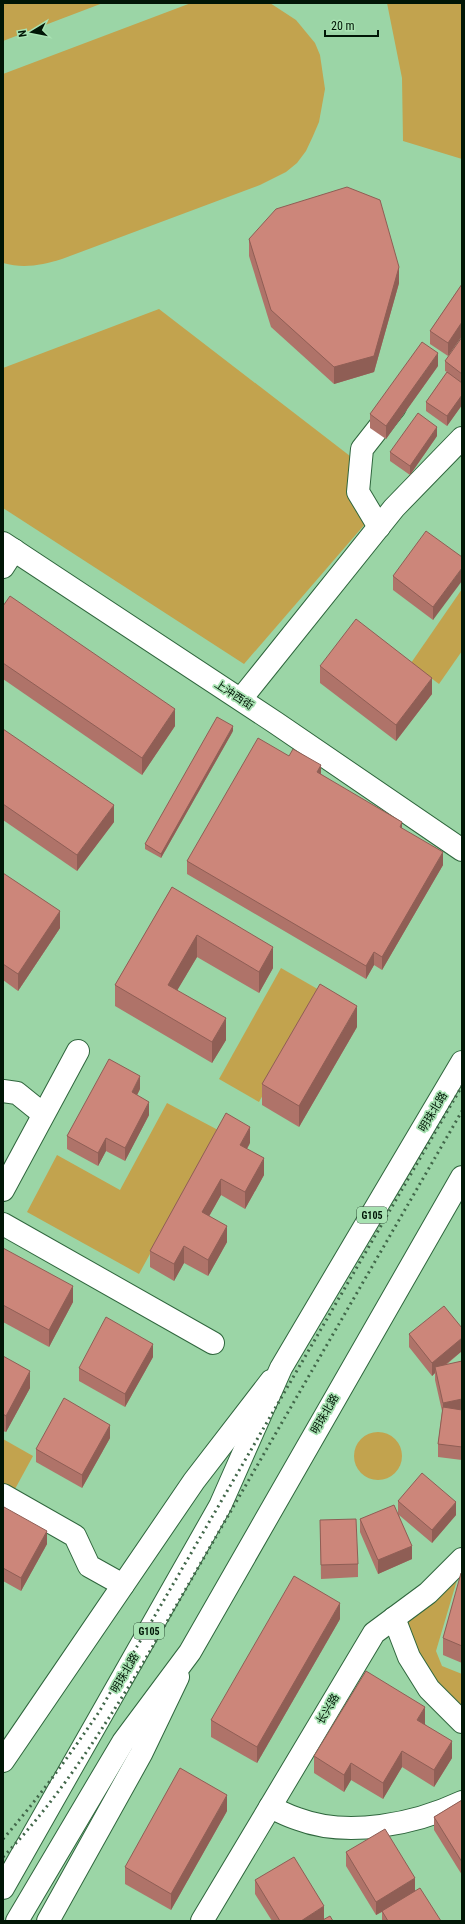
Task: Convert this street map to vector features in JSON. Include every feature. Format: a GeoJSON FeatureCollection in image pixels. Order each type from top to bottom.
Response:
{"type":"FeatureCollection","features":[{"type":"Feature","properties":{"kind":"main road"},"geometry":{"type":"LineString","coordinates":[[379,527],[358,492],[362,449],[409,389]]}},
{"type":"Feature","properties":{"kind":"main road"},"geometry":{"type":"LineString","coordinates":[[241,699],[394,508],[462,438]]}},
{"type":"Feature","properties":{"kind":"main road","name":"上沖西街"},"geometry":{"type":"LineString","coordinates":[[7,553],[241,699],[462,850]]}},
{"type":"Feature","properties":{"kind":"main road"},"geometry":{"type":"LineString","coordinates":[[3,1190],[78,1051]]}},
{"type":"Feature","properties":{"kind":"main road","name":"明珠北路"},"geometry":{"type":"LineString","coordinates":[[3,1888],[220,1506],[281,1368],[462,1062]]}},
{"type":"Feature","properties":{"kind":"main road"},"geometry":{"type":"LineString","coordinates":[[3,1091],[17,1093],[44,1114]]}},
{"type":"Feature","properties":{"kind":"main road","name":"明珠北路"},"geometry":{"type":"LineString","coordinates":[[48,1921],[141,1754],[190,1652],[462,1177]]}},
{"type":"Feature","properties":{"kind":"main road"},"geometry":{"type":"LineString","coordinates":[[3,1224],[213,1343]]}},
{"type":"Feature","properties":{"kind":"main road","name":"明珠北路"},"geometry":{"type":"LineString","coordinates":[[3,1761],[194,1481],[281,1368]]}},
{"type":"Feature","properties":{"kind":"main road"},"geometry":{"type":"LineString","coordinates":[[3,1495],[75,1536],[89,1566],[124,1585]]}},
{"type":"Feature","properties":{"kind":"main road","name":"长兴路"},"geometry":{"type":"LineString","coordinates":[[202,1921],[374,1633],[428,1593],[462,1559]]}},
{"type":"Feature","properties":{"kind":"main road"},"geometry":{"type":"LineString","coordinates":[[394,1618],[409,1657],[429,1689],[462,1722]]}},
{"type":"Feature","properties":{"kind":"main road","name":"明珠北路"},"geometry":{"type":"LineString","coordinates":[[17,1921],[123,1742],[190,1652]]}},
{"type":"Feature","properties":{"kind":"main road"},"geometry":{"type":"LineString","coordinates":[[270,1807],[299,1820],[330,1826],[364,1828],[402,1822],[432,1815],[462,1802]]}},
{"type":"Feature","properties":{"kind":"shaded area"},"geometry":{"type":"Polygon","coordinates":[[[3,3],[103,3],[3,41],[3,3]]]}},
{"type":"Feature","properties":{"kind":"shaded area"},"geometry":{"type":"Polygon","coordinates":[[[191,3],[270,3],[296,20],[315,43],[320,55],[325,89],[319,122],[306,151],[297,163],[286,172],[260,185],[62,259],[33,266],[18,266],[3,263],[3,74],[191,3]]]}},
{"type":"Feature","properties":{"kind":"shaded area"},"geometry":{"type":"Polygon","coordinates":[[[387,3],[462,3],[462,159],[403,141],[402,78],[387,3]]]}},
{"type":"Feature","properties":{"kind":"shaded area"},"geometry":{"type":"Polygon","coordinates":[[[159,309],[350,456],[378,509],[244,664],[3,508],[3,368],[159,309]]]}},
{"type":"Feature","properties":{"kind":"shaded area"},"geometry":{"type":"Polygon","coordinates":[[[462,589],[462,651],[439,684],[411,663],[462,589]]]}},
{"type":"Feature","properties":{"kind":"shaded area"},"geometry":{"type":"Polygon","coordinates":[[[281,968],[321,991],[259,1102],[219,1079],[281,968]]]}},
{"type":"Feature","properties":{"kind":"shaded area"},"geometry":{"type":"Polygon","coordinates":[[[167,1103],[218,1130],[139,1274],[27,1212],[57,1155],[120,1190],[167,1103]]]}},
{"type":"Feature","properties":{"kind":"shaded area"},"geometry":{"type":"Polygon","coordinates":[[[378,1432],[387,1434],[395,1439],[400,1447],[402,1456],[400,1465],[395,1473],[387,1478],[378,1480],[369,1478],[361,1473],[356,1465],[354,1456],[356,1447],[361,1439],[369,1434],[378,1432]]]}},
{"type":"Feature","properties":{"kind":"shaded area"},"geometry":{"type":"Polygon","coordinates":[[[3,1439],[33,1456],[3,1511],[3,1439]]]}},
{"type":"Feature","properties":{"kind":"shaded area"},"geometry":{"type":"Polygon","coordinates":[[[457,1580],[436,1651],[442,1666],[462,1674],[462,1714],[435,1686],[401,1621],[441,1589],[457,1580]]]}},
{"type":"Feature","properties":{"kind":"building"},"geometry":{"type":"Polygon","coordinates":[[[347,187],[380,200],[399,267],[374,356],[334,367],[271,310],[249,239],[276,209],[347,187]]]}},
{"type":"Feature","properties":{"kind":"building"},"geometry":{"type":"Polygon","coordinates":[[[462,284],[462,322],[448,343],[430,331],[462,284]]]}},
{"type":"Feature","properties":{"kind":"building"},"geometry":{"type":"Polygon","coordinates":[[[462,337],[462,374],[445,361],[462,337]]]}},
{"type":"Feature","properties":{"kind":"building"},"geometry":{"type":"Polygon","coordinates":[[[422,342],[438,353],[386,426],[370,414],[422,342]]]}},
{"type":"Feature","properties":{"kind":"building"},"geometry":{"type":"Polygon","coordinates":[[[447,372],[462,383],[462,395],[447,416],[426,402],[447,372]]]}},
{"type":"Feature","properties":{"kind":"building"},"geometry":{"type":"Polygon","coordinates":[[[418,413],[437,427],[410,466],[390,452],[418,413]]]}},
{"type":"Feature","properties":{"kind":"building"},"geometry":{"type":"Polygon","coordinates":[[[426,531],[462,557],[462,568],[433,607],[393,576],[426,531]]]}},
{"type":"Feature","properties":{"kind":"building"},"geometry":{"type":"Polygon","coordinates":[[[10,596],[175,709],[142,758],[3,663],[3,606],[10,596]]]}},
{"type":"Feature","properties":{"kind":"building"},"geometry":{"type":"Polygon","coordinates":[[[356,619],[432,678],[396,725],[320,666],[356,619]]]}},
{"type":"Feature","properties":{"kind":"building"},"geometry":{"type":"Polygon","coordinates":[[[217,717],[233,726],[161,854],[145,844],[217,717]]]}},
{"type":"Feature","properties":{"kind":"building"},"geometry":{"type":"Polygon","coordinates":[[[3,729],[114,805],[77,855],[3,804],[3,729]]]}},
{"type":"Feature","properties":{"kind":"building"},"geometry":{"type":"Polygon","coordinates":[[[258,738],[289,756],[293,749],[321,765],[317,772],[402,822],[400,827],[443,852],[382,957],[374,952],[366,966],[187,861],[258,738]]]}},
{"type":"Feature","properties":{"kind":"building"},"geometry":{"type":"Polygon","coordinates":[[[3,873],[60,911],[18,974],[3,964],[3,873]]]}},
{"type":"Feature","properties":{"kind":"building"},"geometry":{"type":"Polygon","coordinates":[[[172,887],[273,947],[259,972],[197,935],[168,985],[226,1018],[212,1042],[115,985],[172,887]]]}},
{"type":"Feature","properties":{"kind":"building"},"geometry":{"type":"Polygon","coordinates":[[[320,984],[357,1006],[299,1106],[262,1084],[320,984]]]}},
{"type":"Feature","properties":{"kind":"building"},"geometry":{"type":"Polygon","coordinates":[[[109,1059],[140,1076],[132,1092],[149,1102],[125,1148],[106,1138],[98,1153],[67,1136],[109,1059]]]}},
{"type":"Feature","properties":{"kind":"building"},"geometry":{"type":"Polygon","coordinates":[[[226,1113],[250,1127],[240,1145],[264,1158],[245,1192],[221,1179],[202,1212],[227,1226],[208,1260],[184,1246],[174,1264],[150,1251],[226,1113]]]}},
{"type":"Feature","properties":{"kind":"building"},"geometry":{"type":"Polygon","coordinates":[[[3,1248],[73,1286],[49,1330],[3,1305],[3,1248]]]}},
{"type":"Feature","properties":{"kind":"building"},"geometry":{"type":"Polygon","coordinates":[[[444,1306],[462,1328],[462,1338],[432,1363],[409,1334],[444,1306]]]}},
{"type":"Feature","properties":{"kind":"building"},"geometry":{"type":"Polygon","coordinates":[[[106,1317],[153,1344],[125,1394],[79,1368],[106,1317]]]}},
{"type":"Feature","properties":{"kind":"building"},"geometry":{"type":"Polygon","coordinates":[[[3,1356],[30,1371],[6,1416],[3,1414],[3,1356]]]}},
{"type":"Feature","properties":{"kind":"building"},"geometry":{"type":"Polygon","coordinates":[[[462,1361],[462,1399],[443,1403],[435,1367],[462,1361]]]}},
{"type":"Feature","properties":{"kind":"building"},"geometry":{"type":"Polygon","coordinates":[[[64,1398],[110,1425],[82,1475],[36,1449],[64,1398]]]}},
{"type":"Feature","properties":{"kind":"building"},"geometry":{"type":"Polygon","coordinates":[[[443,1407],[462,1410],[462,1447],[438,1444],[443,1407]]]}},
{"type":"Feature","properties":{"kind":"building"},"geometry":{"type":"Polygon","coordinates":[[[422,1473],[456,1502],[432,1530],[398,1501],[422,1473]]]}},
{"type":"Feature","properties":{"kind":"building"},"geometry":{"type":"Polygon","coordinates":[[[394,1505],[412,1546],[378,1560],[360,1519],[394,1505]]]}},
{"type":"Feature","properties":{"kind":"building"},"geometry":{"type":"Polygon","coordinates":[[[4,1507],[47,1531],[21,1578],[3,1568],[4,1507]]]}},
{"type":"Feature","properties":{"kind":"building"},"geometry":{"type":"Polygon","coordinates":[[[356,1519],[358,1564],[321,1565],[320,1520],[356,1519]]]}},
{"type":"Feature","properties":{"kind":"building"},"geometry":{"type":"Polygon","coordinates":[[[462,1573],[462,1646],[443,1638],[462,1573]]]}},
{"type":"Feature","properties":{"kind":"building"},"geometry":{"type":"Polygon","coordinates":[[[294,1576],[340,1603],[257,1747],[211,1720],[294,1576]]]}},
{"type":"Feature","properties":{"kind":"building"},"geometry":{"type":"Polygon","coordinates":[[[366,1671],[425,1707],[417,1720],[452,1741],[434,1770],[402,1751],[383,1783],[351,1763],[344,1775],[314,1756],[366,1671]]]}},
{"type":"Feature","properties":{"kind":"building"},"geometry":{"type":"Polygon","coordinates":[[[180,1768],[227,1795],[171,1894],[125,1867],[180,1768]]]}},
{"type":"Feature","properties":{"kind":"building"},"geometry":{"type":"Polygon","coordinates":[[[462,1800],[462,1862],[434,1817],[462,1800]]]}},
{"type":"Feature","properties":{"kind":"building"},"geometry":{"type":"Polygon","coordinates":[[[385,1829],[415,1878],[376,1902],[346,1852],[385,1829]]]}},
{"type":"Feature","properties":{"kind":"building"},"geometry":{"type":"Polygon","coordinates":[[[294,1857],[324,1906],[301,1921],[280,1921],[255,1880],[294,1857]]]}},
{"type":"Feature","properties":{"kind":"building"},"geometry":{"type":"Polygon","coordinates":[[[420,1888],[441,1921],[388,1921],[382,1911],[420,1888]]]}},
{"type":"Feature","properties":{"kind":"building"},"geometry":{"type":"Polygon","coordinates":[[[330,1916],[333,1921],[321,1921],[330,1916]]]}},
{"type":"Feature","properties":{"kind":"railway"},"geometry":{"type":"LineString","coordinates":[[3,1839],[53,1777],[99,1712],[462,1086]]}},
{"type":"Feature","properties":{"kind":"railway"},"geometry":{"type":"LineString","coordinates":[[3,1857],[23,1836],[59,1791],[139,1670],[462,1111]]}}]}
